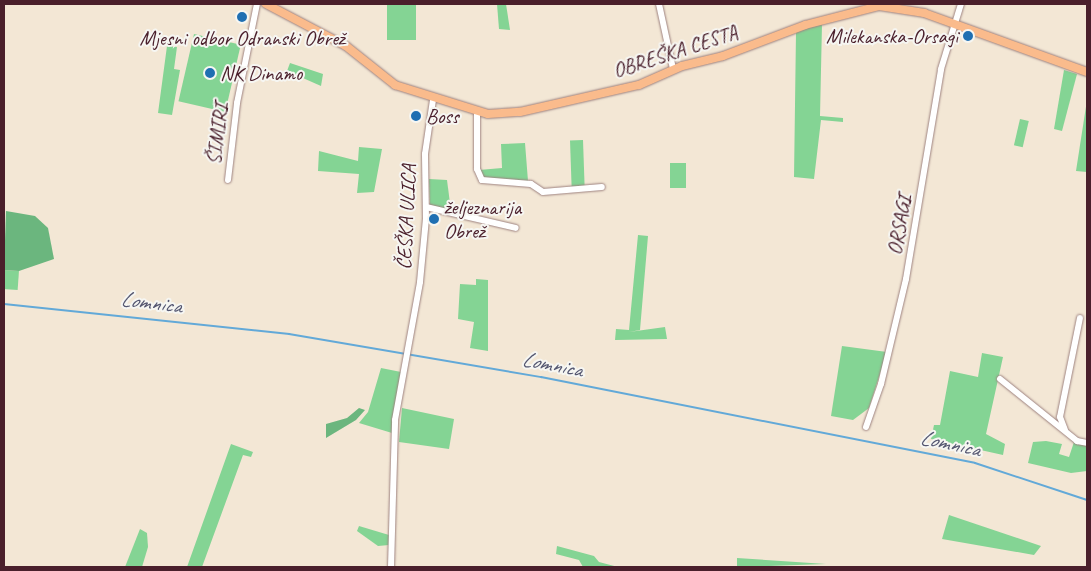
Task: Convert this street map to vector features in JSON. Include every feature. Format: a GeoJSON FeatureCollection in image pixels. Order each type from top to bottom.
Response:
{"type":"FeatureCollection","features":[{"type":"Feature","properties":{"kind":"main road"},"geometry":{"type":"LineString","coordinates":[[266,4],[275,11]]}},
{"type":"Feature","properties":{"kind":"main road","name":"OBREŠKA CESTA"},"geometry":{"type":"LineString","coordinates":[[275,11],[346,46],[395,85],[433,100],[477,113],[520,112],[578,95],[639,85],[673,69],[723,56],[805,25],[880,6],[912,10],[1087,72]]}},
{"type":"Feature","properties":{"kind":"street","name":"OBREŠKA CESTA"},"geometry":{"type":"LineString","coordinates":[[257,4],[275,11]]}},
{"type":"Feature","properties":{"kind":"street","name":"ŠIMIRI"},"geometry":{"type":"LineString","coordinates":[[228,180],[237,103],[257,4]]}},
{"type":"Feature","properties":{"kind":"street"},"geometry":{"type":"LineString","coordinates":[[660,4],[673,69]]}},
{"type":"Feature","properties":{"kind":"street","name":"ORSAGI"},"geometry":{"type":"LineString","coordinates":[[866,427],[883,377],[906,279],[952,25],[961,4]]}},
{"type":"Feature","properties":{"kind":"street","name":"ČEŠKA ULICA"},"geometry":{"type":"LineString","coordinates":[[391,567],[396,420],[420,282],[426,207],[426,154],[433,100]]}},
{"type":"Feature","properties":{"kind":"street"},"geometry":{"type":"LineString","coordinates":[[477,113],[477,169],[482,180],[531,184],[543,192],[602,187]]}},
{"type":"Feature","properties":{"kind":"street"},"geometry":{"type":"LineString","coordinates":[[426,207],[516,228]]}},
{"type":"Feature","properties":{"kind":"street"},"geometry":{"type":"LineString","coordinates":[[1065,430],[1060,417],[1080,318]]}},
{"type":"Feature","properties":{"kind":"street"},"geometry":{"type":"LineString","coordinates":[[1000,379],[1077,441],[1087,443]]}},
{"type":"Feature","properties":{"kind":"green space"},"geometry":{"type":"Polygon","coordinates":[[[387,4],[416,4],[416,40],[387,40],[387,4]]]}},
{"type":"Feature","properties":{"kind":"green space"},"geometry":{"type":"Polygon","coordinates":[[[497,4],[506,4],[510,30],[499,29],[497,4]]]}},
{"type":"Feature","properties":{"kind":"green space"},"geometry":{"type":"Polygon","coordinates":[[[822,24],[820,116],[843,118],[843,122],[821,120],[814,179],[794,177],[796,32],[822,24]]]}},
{"type":"Feature","properties":{"kind":"green space","name":"NK Dinamo"},"geometry":{"type":"Polygon","coordinates":[[[194,34],[241,45],[225,112],[178,101],[194,34]]]}},
{"type":"Feature","properties":{"kind":"green space"},"geometry":{"type":"Polygon","coordinates":[[[167,46],[177,47],[174,69],[180,70],[172,115],[158,113],[167,46]]]}},
{"type":"Feature","properties":{"kind":"green space"},"geometry":{"type":"Polygon","coordinates":[[[290,63],[323,74],[321,86],[287,71],[290,63]]]}},
{"type":"Feature","properties":{"kind":"green space"},"geometry":{"type":"Polygon","coordinates":[[[1064,70],[1077,74],[1062,131],[1054,129],[1064,70]]]}},
{"type":"Feature","properties":{"kind":"green space"},"geometry":{"type":"Polygon","coordinates":[[[1087,100],[1087,172],[1076,171],[1087,100]]]}},
{"type":"Feature","properties":{"kind":"green space"},"geometry":{"type":"Polygon","coordinates":[[[1020,119],[1029,121],[1023,147],[1014,145],[1020,119]]]}},
{"type":"Feature","properties":{"kind":"green space"},"geometry":{"type":"Polygon","coordinates":[[[570,140],[583,140],[585,186],[572,186],[570,140]]]}},
{"type":"Feature","properties":{"kind":"green space"},"geometry":{"type":"Polygon","coordinates":[[[525,143],[528,181],[483,178],[479,170],[502,168],[501,144],[525,143]]]}},
{"type":"Feature","properties":{"kind":"green space"},"geometry":{"type":"Polygon","coordinates":[[[359,147],[382,149],[374,192],[357,193],[359,174],[318,171],[319,151],[358,161],[359,147]]]}},
{"type":"Feature","properties":{"kind":"green space"},"geometry":{"type":"Polygon","coordinates":[[[670,163],[686,163],[686,188],[670,188],[670,163]]]}},
{"type":"Feature","properties":{"kind":"green space"},"geometry":{"type":"Polygon","coordinates":[[[429,179],[447,180],[451,211],[430,205],[429,179]]]}},
{"type":"Feature","properties":{"kind":"green space"},"geometry":{"type":"Polygon","coordinates":[[[6,211],[35,216],[48,228],[54,259],[19,271],[4,270],[6,211]]]}},
{"type":"Feature","properties":{"kind":"green space"},"geometry":{"type":"Polygon","coordinates":[[[638,235],[648,236],[640,330],[629,332],[665,327],[667,339],[615,340],[616,329],[629,330],[638,235]]]}},
{"type":"Feature","properties":{"kind":"green space"},"geometry":{"type":"Polygon","coordinates":[[[4,270],[19,271],[18,290],[4,289],[4,270]]]}},
{"type":"Feature","properties":{"kind":"green space"},"geometry":{"type":"Polygon","coordinates":[[[476,279],[488,280],[488,351],[470,348],[474,322],[458,319],[460,284],[476,285],[476,279]]]}},
{"type":"Feature","properties":{"kind":"green space"},"geometry":{"type":"Polygon","coordinates":[[[842,346],[887,352],[869,408],[853,420],[831,416],[842,346]]]}},
{"type":"Feature","properties":{"kind":"green space"},"geometry":{"type":"Polygon","coordinates":[[[982,353],[1003,357],[986,434],[1005,444],[1003,455],[931,439],[934,425],[940,425],[950,371],[978,377],[982,353]]]}},
{"type":"Feature","properties":{"kind":"green space"},"geometry":{"type":"Polygon","coordinates":[[[381,368],[401,372],[392,433],[359,423],[368,412],[381,368]]]}},
{"type":"Feature","properties":{"kind":"green space"},"geometry":{"type":"Polygon","coordinates":[[[359,408],[365,410],[356,420],[326,438],[326,424],[347,418],[359,408]]]}},
{"type":"Feature","properties":{"kind":"green space"},"geometry":{"type":"Polygon","coordinates":[[[402,408],[454,419],[449,449],[399,442],[402,408]]]}},
{"type":"Feature","properties":{"kind":"green space"},"geometry":{"type":"Polygon","coordinates":[[[1046,441],[1062,444],[1059,454],[1069,457],[1074,442],[1087,445],[1087,471],[1071,473],[1028,463],[1033,442],[1046,441]]]}},
{"type":"Feature","properties":{"kind":"green space"},"geometry":{"type":"Polygon","coordinates":[[[231,444],[253,452],[251,457],[243,455],[202,567],[187,567],[231,444]]]}},
{"type":"Feature","properties":{"kind":"green space"},"geometry":{"type":"Polygon","coordinates":[[[949,515],[1041,546],[1034,555],[942,539],[949,515]]]}},
{"type":"Feature","properties":{"kind":"green space"},"geometry":{"type":"Polygon","coordinates":[[[359,526],[389,535],[389,545],[378,546],[357,531],[359,526]]]}},
{"type":"Feature","properties":{"kind":"green space"},"geometry":{"type":"Polygon","coordinates":[[[140,529],[147,533],[148,547],[142,567],[125,567],[140,529]]]}},
{"type":"Feature","properties":{"kind":"green space"},"geometry":{"type":"Polygon","coordinates":[[[557,546],[594,556],[599,562],[618,567],[583,567],[579,560],[556,554],[557,546]]]}},
{"type":"Feature","properties":{"kind":"green space"},"geometry":{"type":"Polygon","coordinates":[[[737,558],[826,564],[737,567],[737,558]]]}},
{"type":"Feature","properties":{"kind":"waterway","name":"Lomnica"},"geometry":{"type":"LineString","coordinates":[[4,304],[289,334],[541,377],[975,463],[1087,500]]}},
{"type":"Feature","properties":{"kind":"place","name":"Mjesni odbor Odranski Obrež"},"geometry":{"type":"Point","coordinates":[242,17]}},
{"type":"Feature","properties":{"kind":"place","name":"Milekanska-Orsagi"},"geometry":{"type":"Point","coordinates":[968,36]}},
{"type":"Feature","properties":{"kind":"place","name":"NK Dinamo"},"geometry":{"type":"Point","coordinates":[210,73]}},
{"type":"Feature","properties":{"kind":"place","name":"Boss"},"geometry":{"type":"Point","coordinates":[416,116]}},
{"type":"Feature","properties":{"kind":"place","name":"željeznarija Obrež"},"geometry":{"type":"Point","coordinates":[434,219]}}]}
